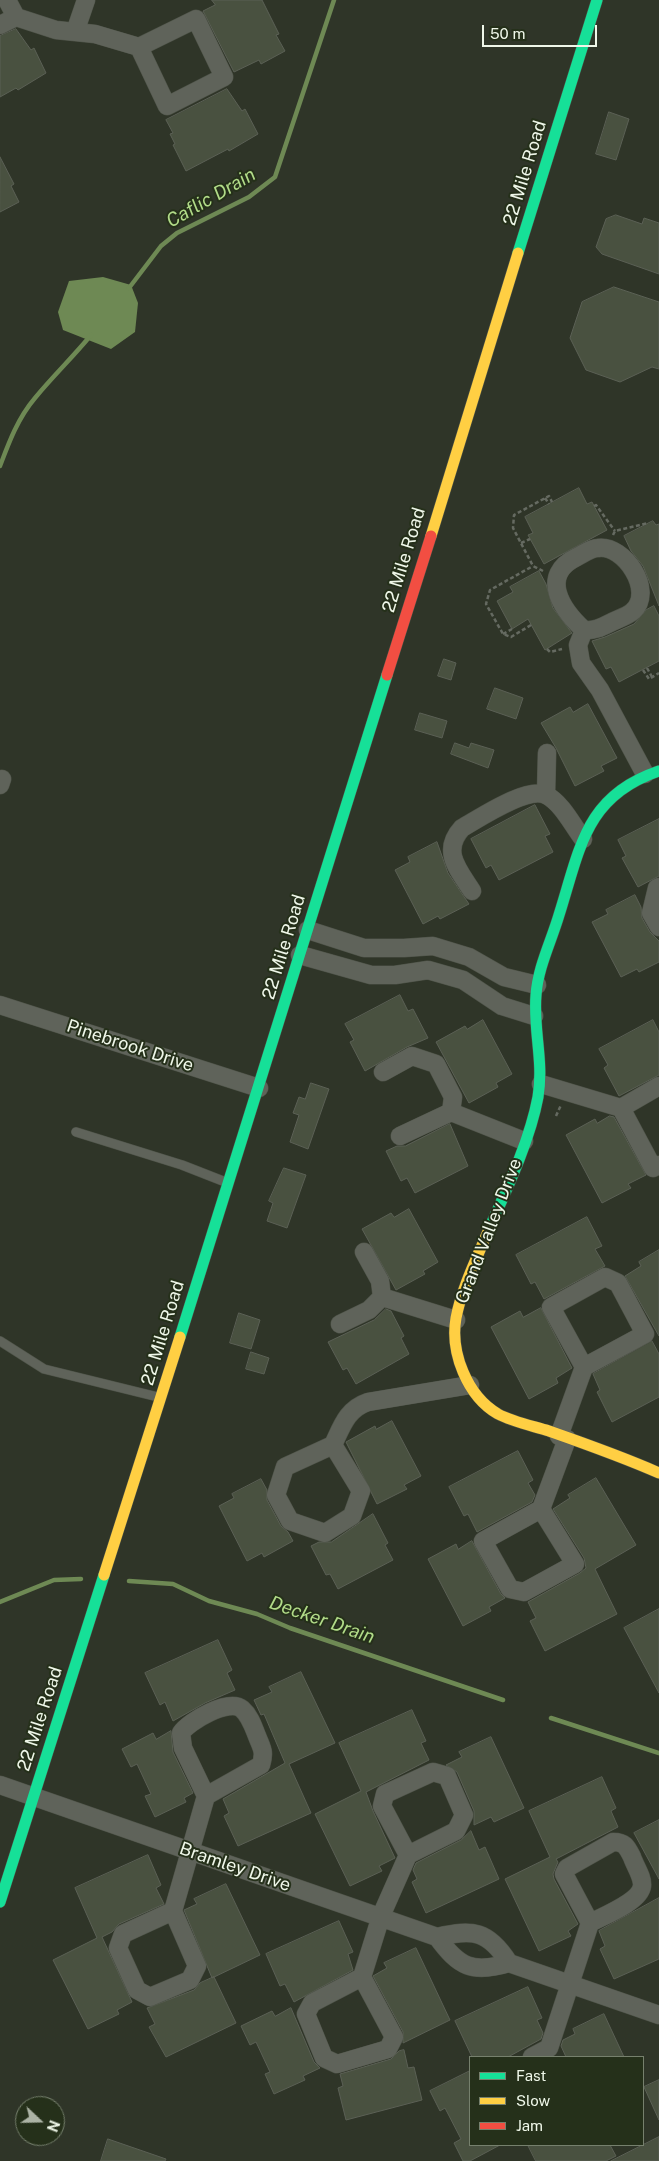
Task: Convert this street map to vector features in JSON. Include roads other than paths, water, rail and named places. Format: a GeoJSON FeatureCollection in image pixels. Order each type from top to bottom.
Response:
{"type":"FeatureCollection","features":[{"type":"Feature","properties":{"kind":"street"},"geometry":{"type":"LineString","coordinates":[[7,0],[16,17],[56,30],[95,34],[139,48],[196,18],[224,77],[167,106],[139,48]]}},
{"type":"Feature","properties":{"kind":"street"},"geometry":{"type":"LineString","coordinates":[[75,32],[86,0]]}},
{"type":"Feature","properties":{"kind":"street","name":"22 Mile Road"},"geometry":{"type":"LineString","coordinates":[[0,1902],[259,1088],[597,0]]}},
{"type":"Feature","properties":{"kind":"street"},"geometry":{"type":"LineString","coordinates":[[0,25],[16,17]]}},
{"type":"Feature","properties":{"kind":"street"},"geometry":{"type":"LineString","coordinates":[[597,548],[610,549],[624,557],[640,585],[639,601],[633,611],[594,631],[584,630],[575,622],[555,588],[556,576],[564,563],[597,548]]}},
{"type":"Feature","properties":{"kind":"street"},"geometry":{"type":"LineString","coordinates":[[584,630],[578,646],[581,663],[652,772]]}},
{"type":"Feature","properties":{"kind":"street"},"geometry":{"type":"LineString","coordinates":[[546,795],[547,753]]}},
{"type":"Feature","properties":{"kind":"street","name":"Grand Valley Drive"},"geometry":{"type":"LineString","coordinates":[[652,772],[631,780],[608,798],[597,812],[583,839],[537,985],[534,1016],[540,1051],[541,1084],[535,1111],[461,1298],[456,1320],[456,1352],[470,1385],[484,1403],[498,1414],[563,1438],[623,1457],[659,1473]]}},
{"type":"Feature","properties":{"kind":"street"},"geometry":{"type":"LineString","coordinates":[[472,891],[452,855],[451,845],[455,837],[462,828],[525,795],[537,793],[546,795],[560,808],[583,839]]}},
{"type":"Feature","properties":{"kind":"street"},"geometry":{"type":"LineString","coordinates":[[659,887],[656,888],[651,913],[659,927]]}},
{"type":"Feature","properties":{"kind":"street"},"geometry":{"type":"LineString","coordinates":[[308,930],[364,948],[433,946],[469,957],[504,977],[537,985]]}},
{"type":"Feature","properties":{"kind":"street"},"geometry":{"type":"LineString","coordinates":[[428,970],[433,946]]}},
{"type":"Feature","properties":{"kind":"street"},"geometry":{"type":"LineString","coordinates":[[300,955],[371,975],[428,970],[463,980],[502,1006],[534,1016]]}},
{"type":"Feature","properties":{"kind":"street","name":"Pinebrook Drive"},"geometry":{"type":"LineString","coordinates":[[0,1005],[259,1088]]}},
{"type":"Feature","properties":{"kind":"street"},"geometry":{"type":"LineString","coordinates":[[383,1072],[412,1056],[436,1064],[453,1098],[450,1112]]}},
{"type":"Feature","properties":{"kind":"street"},"geometry":{"type":"LineString","coordinates":[[541,1084],[621,1108],[652,1168],[659,1164]]}},
{"type":"Feature","properties":{"kind":"street"},"geometry":{"type":"LineString","coordinates":[[621,1108],[659,1086]]}},
{"type":"Feature","properties":{"kind":"street"},"geometry":{"type":"LineString","coordinates":[[400,1136],[450,1112],[524,1141]]}},
{"type":"Feature","properties":{"kind":"street"},"geometry":{"type":"LineString","coordinates":[[364,1252],[380,1281],[382,1297]]}},
{"type":"Feature","properties":{"kind":"street"},"geometry":{"type":"LineString","coordinates":[[541,1509],[575,1564],[524,1592],[510,1589],[482,1541],[541,1509],[584,1367],[645,1334],[618,1283],[604,1277],[551,1307],[584,1367]]}},
{"type":"Feature","properties":{"kind":"street"},"geometry":{"type":"LineString","coordinates":[[382,1297],[456,1320]]}},
{"type":"Feature","properties":{"kind":"street"},"geometry":{"type":"LineString","coordinates":[[340,1324],[369,1310],[382,1297]]}},
{"type":"Feature","properties":{"kind":"street"},"geometry":{"type":"LineString","coordinates":[[333,1445],[361,1491],[352,1516],[325,1533],[290,1521],[276,1495],[286,1467],[333,1445],[348,1413],[358,1406],[470,1385]]}},
{"type":"Feature","properties":{"kind":"street"},"geometry":{"type":"LineString","coordinates":[[173,1911],[123,1934],[118,1948],[137,1990],[150,1997],[190,1980],[197,1966],[173,1911],[206,1796],[183,1748],[180,1733],[186,1724],[228,1705],[240,1707],[249,1717],[264,1754],[261,1765],[206,1796]]}},
{"type":"Feature","properties":{"kind":"street"},"geometry":{"type":"LineString","coordinates":[[362,1977],[394,2037],[388,2049],[337,2064],[324,2058],[306,2014],[312,2003],[362,1977],[381,1916],[408,1855],[456,1831],[464,1814],[447,1776],[433,1772],[385,1794],[382,1806],[408,1855]]}},
{"type":"Feature","properties":{"kind":"street","name":"Bramley Drive"},"geometry":{"type":"LineString","coordinates":[[0,1785],[437,1937]]}},
{"type":"Feature","properties":{"kind":"street"},"geometry":{"type":"LineString","coordinates":[[537,2056],[551,2053],[570,1984],[590,1923],[636,1898],[642,1888],[641,1880],[626,1846],[621,1842],[613,1842],[567,1868],[564,1874],[590,1923]]}},
{"type":"Feature","properties":{"kind":"street"},"geometry":{"type":"LineString","coordinates":[[509,1962],[491,1968],[470,1967],[452,1957],[437,1937],[463,1931],[483,1934],[499,1947],[509,1962],[659,2015]]}},
{"type":"Feature","properties":{"kind":"lane"},"geometry":{"type":"LineString","coordinates":[[76,1132],[182,1165],[228,1183]]}},
{"type":"Feature","properties":{"kind":"lane"},"geometry":{"type":"LineString","coordinates":[[0,1341],[44,1369],[161,1398]]}},
{"type":"Feature","properties":{"kind":"waterway","name":"Caflic Drain"},"geometry":{"type":"LineString","coordinates":[[129,288],[161,246],[177,233],[249,197],[275,177],[334,0]]}},
{"type":"Feature","properties":{"kind":"waterway","name":"Caflic Drain"},"geometry":{"type":"LineString","coordinates":[[0,466],[15,431],[29,406],[91,335]]}},
{"type":"Feature","properties":{"kind":"waterway","name":"Decker Drain"},"geometry":{"type":"LineString","coordinates":[[0,1602],[54,1580],[81,1579]]}},
{"type":"Feature","properties":{"kind":"waterway","name":"Decker Drain"},"geometry":{"type":"LineString","coordinates":[[129,1581],[173,1584],[209,1601],[257,1614],[290,1628],[503,1700]]}},
{"type":"Feature","properties":{"kind":"waterway","name":"Decker Drain"},"geometry":{"type":"LineString","coordinates":[[551,1718],[659,1753]]}}]}
